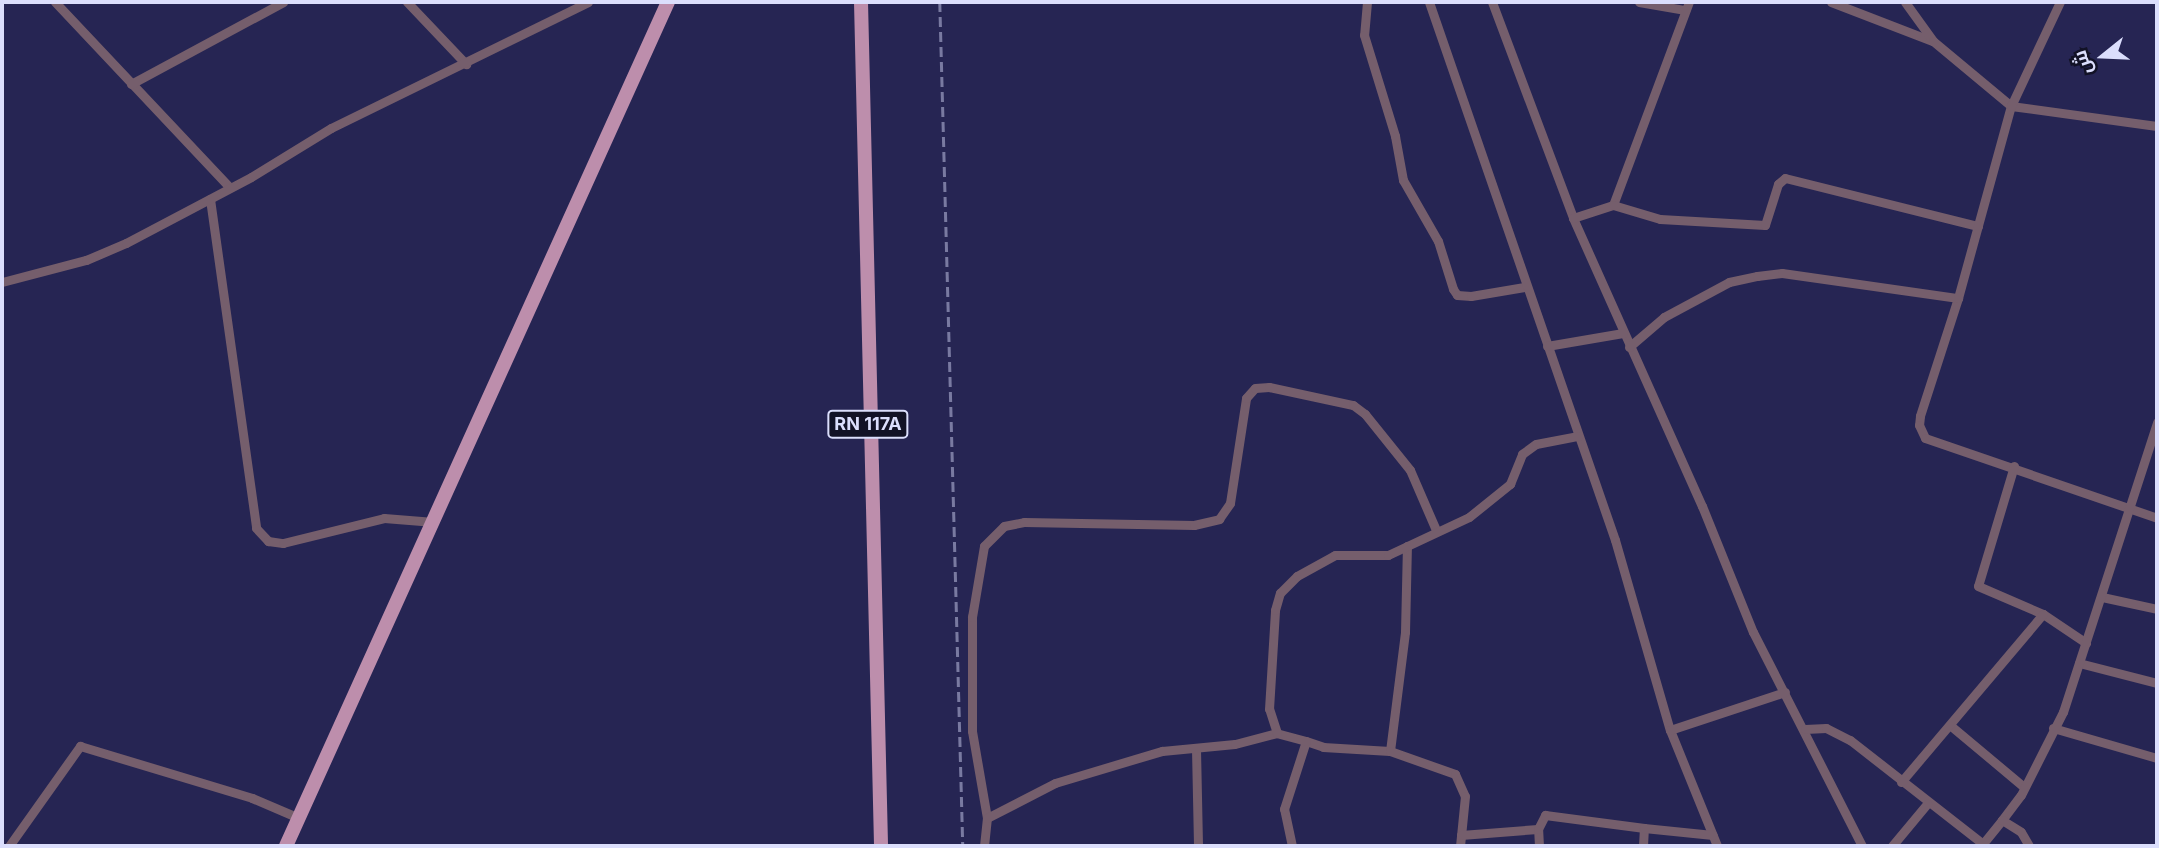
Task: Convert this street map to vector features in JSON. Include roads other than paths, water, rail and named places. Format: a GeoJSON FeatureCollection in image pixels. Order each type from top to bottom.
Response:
{"type":"FeatureCollection","features":[{"type":"Feature","properties":{"kind":"main road"},"geometry":{"type":"LineString","coordinates":[[286,846],[668,2]]}},
{"type":"Feature","properties":{"kind":"main road","name":"RN 117A"},"geometry":{"type":"LineString","coordinates":[[862,2],[881,846]]}},
{"type":"Feature","properties":{"kind":"street"},"geometry":{"type":"LineString","coordinates":[[55,2],[230,188]]}},
{"type":"Feature","properties":{"kind":"street"},"geometry":{"type":"LineString","coordinates":[[131,84],[283,2]]}},
{"type":"Feature","properties":{"kind":"street"},"geometry":{"type":"LineString","coordinates":[[407,2],[466,64]]}},
{"type":"Feature","properties":{"kind":"street"},"geometry":{"type":"LineString","coordinates":[[2,282],[86,260],[210,199],[331,128],[466,64],[585,2]]}},
{"type":"Feature","properties":{"kind":"street"},"geometry":{"type":"LineString","coordinates":[[1367,2],[1364,35],[1395,136],[1403,180],[1438,241],[1453,289],[1461,296],[1471,296],[1524,287]]}},
{"type":"Feature","properties":{"kind":"street"},"geometry":{"type":"LineString","coordinates":[[1429,2],[1524,287],[1636,605],[1670,730],[1717,846]]}},
{"type":"Feature","properties":{"kind":"street"},"geometry":{"type":"LineString","coordinates":[[1492,2],[1573,218],[1702,506],[1753,632],[1805,729],[1862,846]]}},
{"type":"Feature","properties":{"kind":"street"},"geometry":{"type":"LineString","coordinates":[[1613,205],[1687,6],[1639,2]]}},
{"type":"Feature","properties":{"kind":"street"},"geometry":{"type":"LineString","coordinates":[[1831,2],[1933,41]]}},
{"type":"Feature","properties":{"kind":"street"},"geometry":{"type":"LineString","coordinates":[[1905,2],[1933,41],[2011,106],[2157,125]]}},
{"type":"Feature","properties":{"kind":"street"},"geometry":{"type":"LineString","coordinates":[[2060,2],[2011,106],[1958,298],[1919,425],[1932,442],[2014,466],[2157,518]]}},
{"type":"Feature","properties":{"kind":"street"},"geometry":{"type":"LineString","coordinates":[[1573,218],[1613,205],[1660,219],[1765,225],[1778,184],[1785,178],[1978,226]]}},
{"type":"Feature","properties":{"kind":"street"},"geometry":{"type":"LineString","coordinates":[[210,199],[256,528],[268,541],[284,544],[384,518],[434,522]]}},
{"type":"Feature","properties":{"kind":"street"},"geometry":{"type":"LineString","coordinates":[[1629,347],[1664,317],[1729,282],[1757,276],[1782,273],[1958,298]]}},
{"type":"Feature","properties":{"kind":"street"},"geometry":{"type":"LineString","coordinates":[[1547,346],[1623,333]]}},
{"type":"Feature","properties":{"kind":"street"},"geometry":{"type":"LineString","coordinates":[[984,846],[987,818],[972,731],[971,638],[984,546],[992,534],[1024,522],[1194,525],[1219,519],[1230,503],[1246,398],[1255,388],[1269,387],[1353,405],[1365,414],[1410,470],[1436,530]]}},
{"type":"Feature","properties":{"kind":"street"},"geometry":{"type":"LineString","coordinates":[[1805,729],[1835,731],[1982,845],[2024,787],[2053,728],[2102,597],[2156,428]]}},
{"type":"Feature","properties":{"kind":"street"},"geometry":{"type":"LineString","coordinates":[[1277,733],[1269,701],[1275,610],[1280,593],[1297,576],[1335,555],[1388,555],[1436,530],[1469,517],[1505,489],[1514,478],[1522,454],[1536,444],[1578,436]]}},
{"type":"Feature","properties":{"kind":"street"},"geometry":{"type":"LineString","coordinates":[[2014,466],[1979,586],[2043,614],[2086,643]]}},
{"type":"Feature","properties":{"kind":"street"},"geometry":{"type":"LineString","coordinates":[[1390,751],[1405,632],[1407,546]]}},
{"type":"Feature","properties":{"kind":"street"},"geometry":{"type":"LineString","coordinates":[[2102,597],[2157,609]]}},
{"type":"Feature","properties":{"kind":"street"},"geometry":{"type":"LineString","coordinates":[[1901,782],[2043,614]]}},
{"type":"Feature","properties":{"kind":"street"},"geometry":{"type":"LineString","coordinates":[[2079,663],[2157,683]]}},
{"type":"Feature","properties":{"kind":"street"},"geometry":{"type":"LineString","coordinates":[[1670,730],[1785,692]]}},
{"type":"Feature","properties":{"kind":"street"},"geometry":{"type":"LineString","coordinates":[[1951,726],[2024,787]]}},
{"type":"Feature","properties":{"kind":"street"},"geometry":{"type":"LineString","coordinates":[[2053,728],[2157,758]]}},
{"type":"Feature","properties":{"kind":"street"},"geometry":{"type":"LineString","coordinates":[[987,818],[1055,782],[1162,751],[1196,749],[1277,733],[1323,747],[1390,751],[1455,774],[1465,796],[1460,846]]}},
{"type":"Feature","properties":{"kind":"street"},"geometry":{"type":"LineString","coordinates":[[1292,846],[1284,809],[1306,741]]}},
{"type":"Feature","properties":{"kind":"street"},"geometry":{"type":"LineString","coordinates":[[9,846],[80,746],[252,798],[299,818]]}},
{"type":"Feature","properties":{"kind":"street"},"geometry":{"type":"LineString","coordinates":[[1196,749],[1198,846]]}},
{"type":"Feature","properties":{"kind":"street"},"geometry":{"type":"LineString","coordinates":[[1892,846],[1927,804]]}},
{"type":"Feature","properties":{"kind":"street"},"geometry":{"type":"LineString","coordinates":[[1539,846],[1538,829],[1541,819],[1553,815],[1713,835]]}},
{"type":"Feature","properties":{"kind":"street"},"geometry":{"type":"LineString","coordinates":[[2002,820],[2021,832],[2029,846]]}},
{"type":"Feature","properties":{"kind":"street"},"geometry":{"type":"LineString","coordinates":[[1643,846],[1644,828]]}},
{"type":"Feature","properties":{"kind":"street"},"geometry":{"type":"LineString","coordinates":[[1461,835],[1538,829]]}},
{"type":"Feature","properties":{"kind":"railway"},"geometry":{"type":"LineString","coordinates":[[940,2],[963,846]]}}]}
